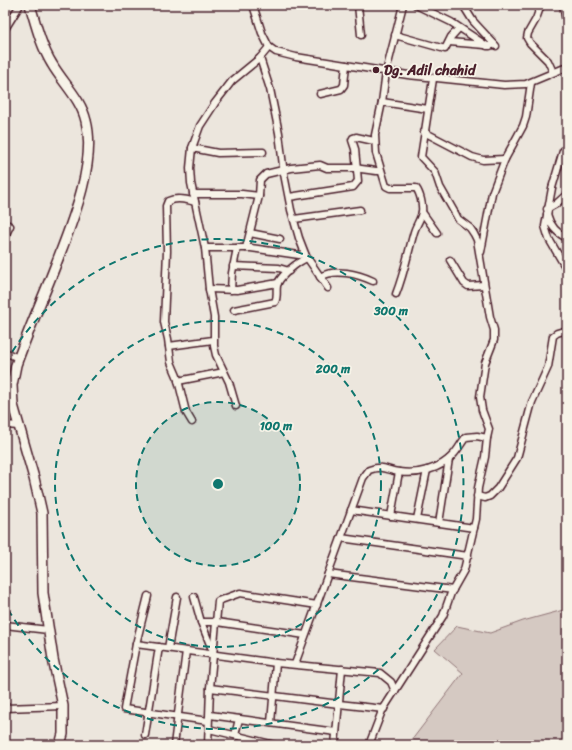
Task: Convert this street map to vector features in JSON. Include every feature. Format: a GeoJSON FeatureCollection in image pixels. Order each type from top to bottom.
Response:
{"type":"FeatureCollection","features":[{"type":"Feature","properties":{"kind":"street"},"geometry":{"type":"LineString","coordinates":[[5,29],[20,5]]}},
{"type":"Feature","properties":{"kind":"street"},"geometry":{"type":"LineString","coordinates":[[30,5],[41,41],[48,57],[82,109],[89,134],[85,175],[73,218],[18,358],[13,375],[11,394],[42,513],[42,571],[48,630],[63,706],[63,734],[60,745]]}},
{"type":"Feature","properties":{"kind":"street"},"geometry":{"type":"LineString","coordinates":[[253,5],[262,33],[269,47],[276,52],[283,54],[386,72],[504,85],[522,85],[531,83],[567,67]]}},
{"type":"Feature","properties":{"kind":"street"},"geometry":{"type":"LineString","coordinates":[[358,5],[360,35]]}},
{"type":"Feature","properties":{"kind":"street"},"geometry":{"type":"LineString","coordinates":[[396,294],[406,267],[415,229],[422,212],[422,205],[418,190],[414,187],[393,188],[388,187],[385,184],[374,141],[386,72],[403,5]]}},
{"type":"Feature","properties":{"kind":"street"},"geometry":{"type":"LineString","coordinates":[[416,5],[451,22],[486,44],[490,46],[495,45],[473,21],[463,5]]}},
{"type":"Feature","properties":{"kind":"street"},"geometry":{"type":"LineString","coordinates":[[541,5],[527,38],[548,61],[553,72]]}},
{"type":"Feature","properties":{"kind":"street"},"geometry":{"type":"LineString","coordinates":[[561,5],[567,27]]}},
{"type":"Feature","properties":{"kind":"street"},"geometry":{"type":"LineString","coordinates":[[395,35],[444,49],[447,48],[454,33],[459,28]]}},
{"type":"Feature","properties":{"kind":"street"},"geometry":{"type":"LineString","coordinates":[[449,42],[486,44]]}},
{"type":"Feature","properties":{"kind":"street"},"geometry":{"type":"LineString","coordinates":[[236,406],[229,382],[216,355],[213,340],[214,317],[209,289],[205,248],[195,202],[190,168],[192,148],[200,126],[215,103],[232,81],[260,58],[269,47]]}},
{"type":"Feature","properties":{"kind":"street"},"geometry":{"type":"LineString","coordinates":[[260,58],[274,106],[283,170],[294,219],[306,256],[328,288]]}},
{"type":"Feature","properties":{"kind":"street"},"geometry":{"type":"LineString","coordinates":[[320,94],[341,89],[344,85],[346,65]]}},
{"type":"Feature","properties":{"kind":"street"},"geometry":{"type":"LineString","coordinates":[[369,745],[384,709],[443,616],[453,590],[464,570],[474,528],[477,496],[486,457],[489,429],[482,410],[480,397],[485,363],[493,343],[494,334],[480,256],[474,234],[468,225],[458,219],[440,187],[435,172],[422,158],[424,132],[433,78]]}},
{"type":"Feature","properties":{"kind":"street"},"geometry":{"type":"LineString","coordinates":[[480,256],[492,193],[505,159],[524,122],[531,83]]}},
{"type":"Feature","properties":{"kind":"street"},"geometry":{"type":"LineString","coordinates":[[382,102],[428,108]]}},
{"type":"Feature","properties":{"kind":"street"},"geometry":{"type":"LineString","coordinates":[[424,132],[472,157],[482,160],[505,159]]}},
{"type":"Feature","properties":{"kind":"street"},"geometry":{"type":"LineString","coordinates":[[289,197],[353,187],[358,182],[355,149],[352,140],[356,137],[374,141]]}},
{"type":"Feature","properties":{"kind":"street"},"geometry":{"type":"LineString","coordinates":[[192,148],[218,153],[263,152]]}},
{"type":"Feature","properties":{"kind":"street"},"geometry":{"type":"LineString","coordinates":[[563,152],[552,188],[545,226],[546,233],[567,270]]}},
{"type":"Feature","properties":{"kind":"street"},"geometry":{"type":"LineString","coordinates":[[246,248],[259,196],[260,180],[266,174],[291,168],[320,165],[326,168],[381,170]]}},
{"type":"Feature","properties":{"kind":"street"},"geometry":{"type":"LineString","coordinates":[[194,194],[259,196]]}},
{"type":"Feature","properties":{"kind":"street"},"geometry":{"type":"LineString","coordinates":[[547,210],[567,194]]}},
{"type":"Feature","properties":{"kind":"street"},"geometry":{"type":"LineString","coordinates":[[192,422],[186,412],[171,362],[164,322],[167,252],[166,206],[168,201],[173,198],[195,202]]}},
{"type":"Feature","properties":{"kind":"street"},"geometry":{"type":"LineString","coordinates":[[294,219],[360,210]]}},
{"type":"Feature","properties":{"kind":"street"},"geometry":{"type":"LineString","coordinates":[[547,210],[551,224],[560,234],[567,238]]}},
{"type":"Feature","properties":{"kind":"street"},"geometry":{"type":"LineString","coordinates":[[422,212],[437,233]]}},
{"type":"Feature","properties":{"kind":"street"},"geometry":{"type":"LineString","coordinates":[[5,223],[10,226],[5,236]]}},
{"type":"Feature","properties":{"kind":"street"},"geometry":{"type":"LineString","coordinates":[[250,233],[280,240]]}},
{"type":"Feature","properties":{"kind":"street"},"geometry":{"type":"LineString","coordinates":[[205,248],[246,248],[306,256]]}},
{"type":"Feature","properties":{"kind":"street"},"geometry":{"type":"LineString","coordinates":[[231,290],[233,266],[237,248]]}},
{"type":"Feature","properties":{"kind":"street"},"geometry":{"type":"LineString","coordinates":[[209,289],[237,290],[278,283],[306,256]]}},
{"type":"Feature","properties":{"kind":"street"},"geometry":{"type":"LineString","coordinates":[[450,260],[464,283],[468,286],[484,285]]}},
{"type":"Feature","properties":{"kind":"street"},"geometry":{"type":"LineString","coordinates":[[233,266],[279,268],[289,271]]}},
{"type":"Feature","properties":{"kind":"street"},"geometry":{"type":"LineString","coordinates":[[320,277],[330,273],[355,274],[373,281]]}},
{"type":"Feature","properties":{"kind":"street"},"geometry":{"type":"LineString","coordinates":[[234,310],[275,302],[277,299],[278,283]]}},
{"type":"Feature","properties":{"kind":"street"},"geometry":{"type":"LineString","coordinates":[[477,496],[485,498],[494,492],[506,478],[517,458],[532,402],[548,367],[554,335],[567,330]]}},
{"type":"Feature","properties":{"kind":"street"},"geometry":{"type":"LineString","coordinates":[[169,346],[213,340]]}},
{"type":"Feature","properties":{"kind":"street"},"geometry":{"type":"LineString","coordinates":[[5,352],[18,358]]}},
{"type":"Feature","properties":{"kind":"street"},"geometry":{"type":"LineString","coordinates":[[178,382],[224,372]]}},
{"type":"Feature","properties":{"kind":"street"},"geometry":{"type":"LineString","coordinates":[[5,425],[20,426]]}},
{"type":"Feature","properties":{"kind":"street"},"geometry":{"type":"LineString","coordinates":[[295,664],[363,478],[369,470],[384,467],[399,472],[427,470],[436,467],[449,459],[466,437],[477,436],[487,438]]}},
{"type":"Feature","properties":{"kind":"street"},"geometry":{"type":"LineString","coordinates":[[439,523],[449,459]]}},
{"type":"Feature","properties":{"kind":"street"},"geometry":{"type":"LineString","coordinates":[[417,519],[427,470]]}},
{"type":"Feature","properties":{"kind":"street"},"geometry":{"type":"LineString","coordinates":[[391,516],[399,472]]}},
{"type":"Feature","properties":{"kind":"street"},"geometry":{"type":"LineString","coordinates":[[352,510],[474,528]]}},
{"type":"Feature","properties":{"kind":"street"},"geometry":{"type":"LineString","coordinates":[[341,538],[468,556]]}},
{"type":"Feature","properties":{"kind":"street"},"geometry":{"type":"LineString","coordinates":[[328,574],[453,590]]}},
{"type":"Feature","properties":{"kind":"street"},"geometry":{"type":"LineString","coordinates":[[208,745],[210,688],[218,601],[240,593],[317,605]]}},
{"type":"Feature","properties":{"kind":"street"},"geometry":{"type":"LineString","coordinates":[[148,596],[136,644],[124,709],[177,716],[239,719],[336,732]]}},
{"type":"Feature","properties":{"kind":"street"},"geometry":{"type":"LineString","coordinates":[[168,648],[177,597]]}},
{"type":"Feature","properties":{"kind":"street"},"geometry":{"type":"LineString","coordinates":[[194,597],[201,622],[214,654]]}},
{"type":"Feature","properties":{"kind":"street"},"geometry":{"type":"LineString","coordinates":[[201,622],[216,622],[305,635]]}},
{"type":"Feature","properties":{"kind":"street"},"geometry":{"type":"LineString","coordinates":[[5,625],[48,630]]}},
{"type":"Feature","properties":{"kind":"street"},"geometry":{"type":"LineString","coordinates":[[136,644],[276,663],[342,668],[380,673],[391,682],[395,691]]}},
{"type":"Feature","properties":{"kind":"street"},"geometry":{"type":"LineString","coordinates":[[145,734],[160,647]]}},
{"type":"Feature","properties":{"kind":"street"},"geometry":{"type":"LineString","coordinates":[[174,745],[186,651]]}},
{"type":"Feature","properties":{"kind":"street"},"geometry":{"type":"LineString","coordinates":[[271,723],[276,663]]}},
{"type":"Feature","properties":{"kind":"street"},"geometry":{"type":"LineString","coordinates":[[336,745],[342,668]]}},
{"type":"Feature","properties":{"kind":"street"},"geometry":{"type":"LineString","coordinates":[[210,688],[384,709]]}},
{"type":"Feature","properties":{"kind":"street"},"geometry":{"type":"LineString","coordinates":[[5,708],[63,706]]}},
{"type":"Feature","properties":{"kind":"street"},"geometry":{"type":"LineString","coordinates":[[235,735],[239,719]]}},
{"type":"Feature","properties":{"kind":"street"},"geometry":{"type":"LineString","coordinates":[[209,729],[275,745]]}},
{"type":"Feature","properties":{"kind":"shaded area"},"geometry":{"type":"Polygon","coordinates":[[[567,609],[567,745],[403,745],[411,741],[463,673],[435,649],[457,626],[490,633],[523,621],[567,609]]]}},
{"type":"Feature","properties":{"kind":"place","name":"Dg. Adil chahid"},"geometry":{"type":"Point","coordinates":[376,70]}}]}
